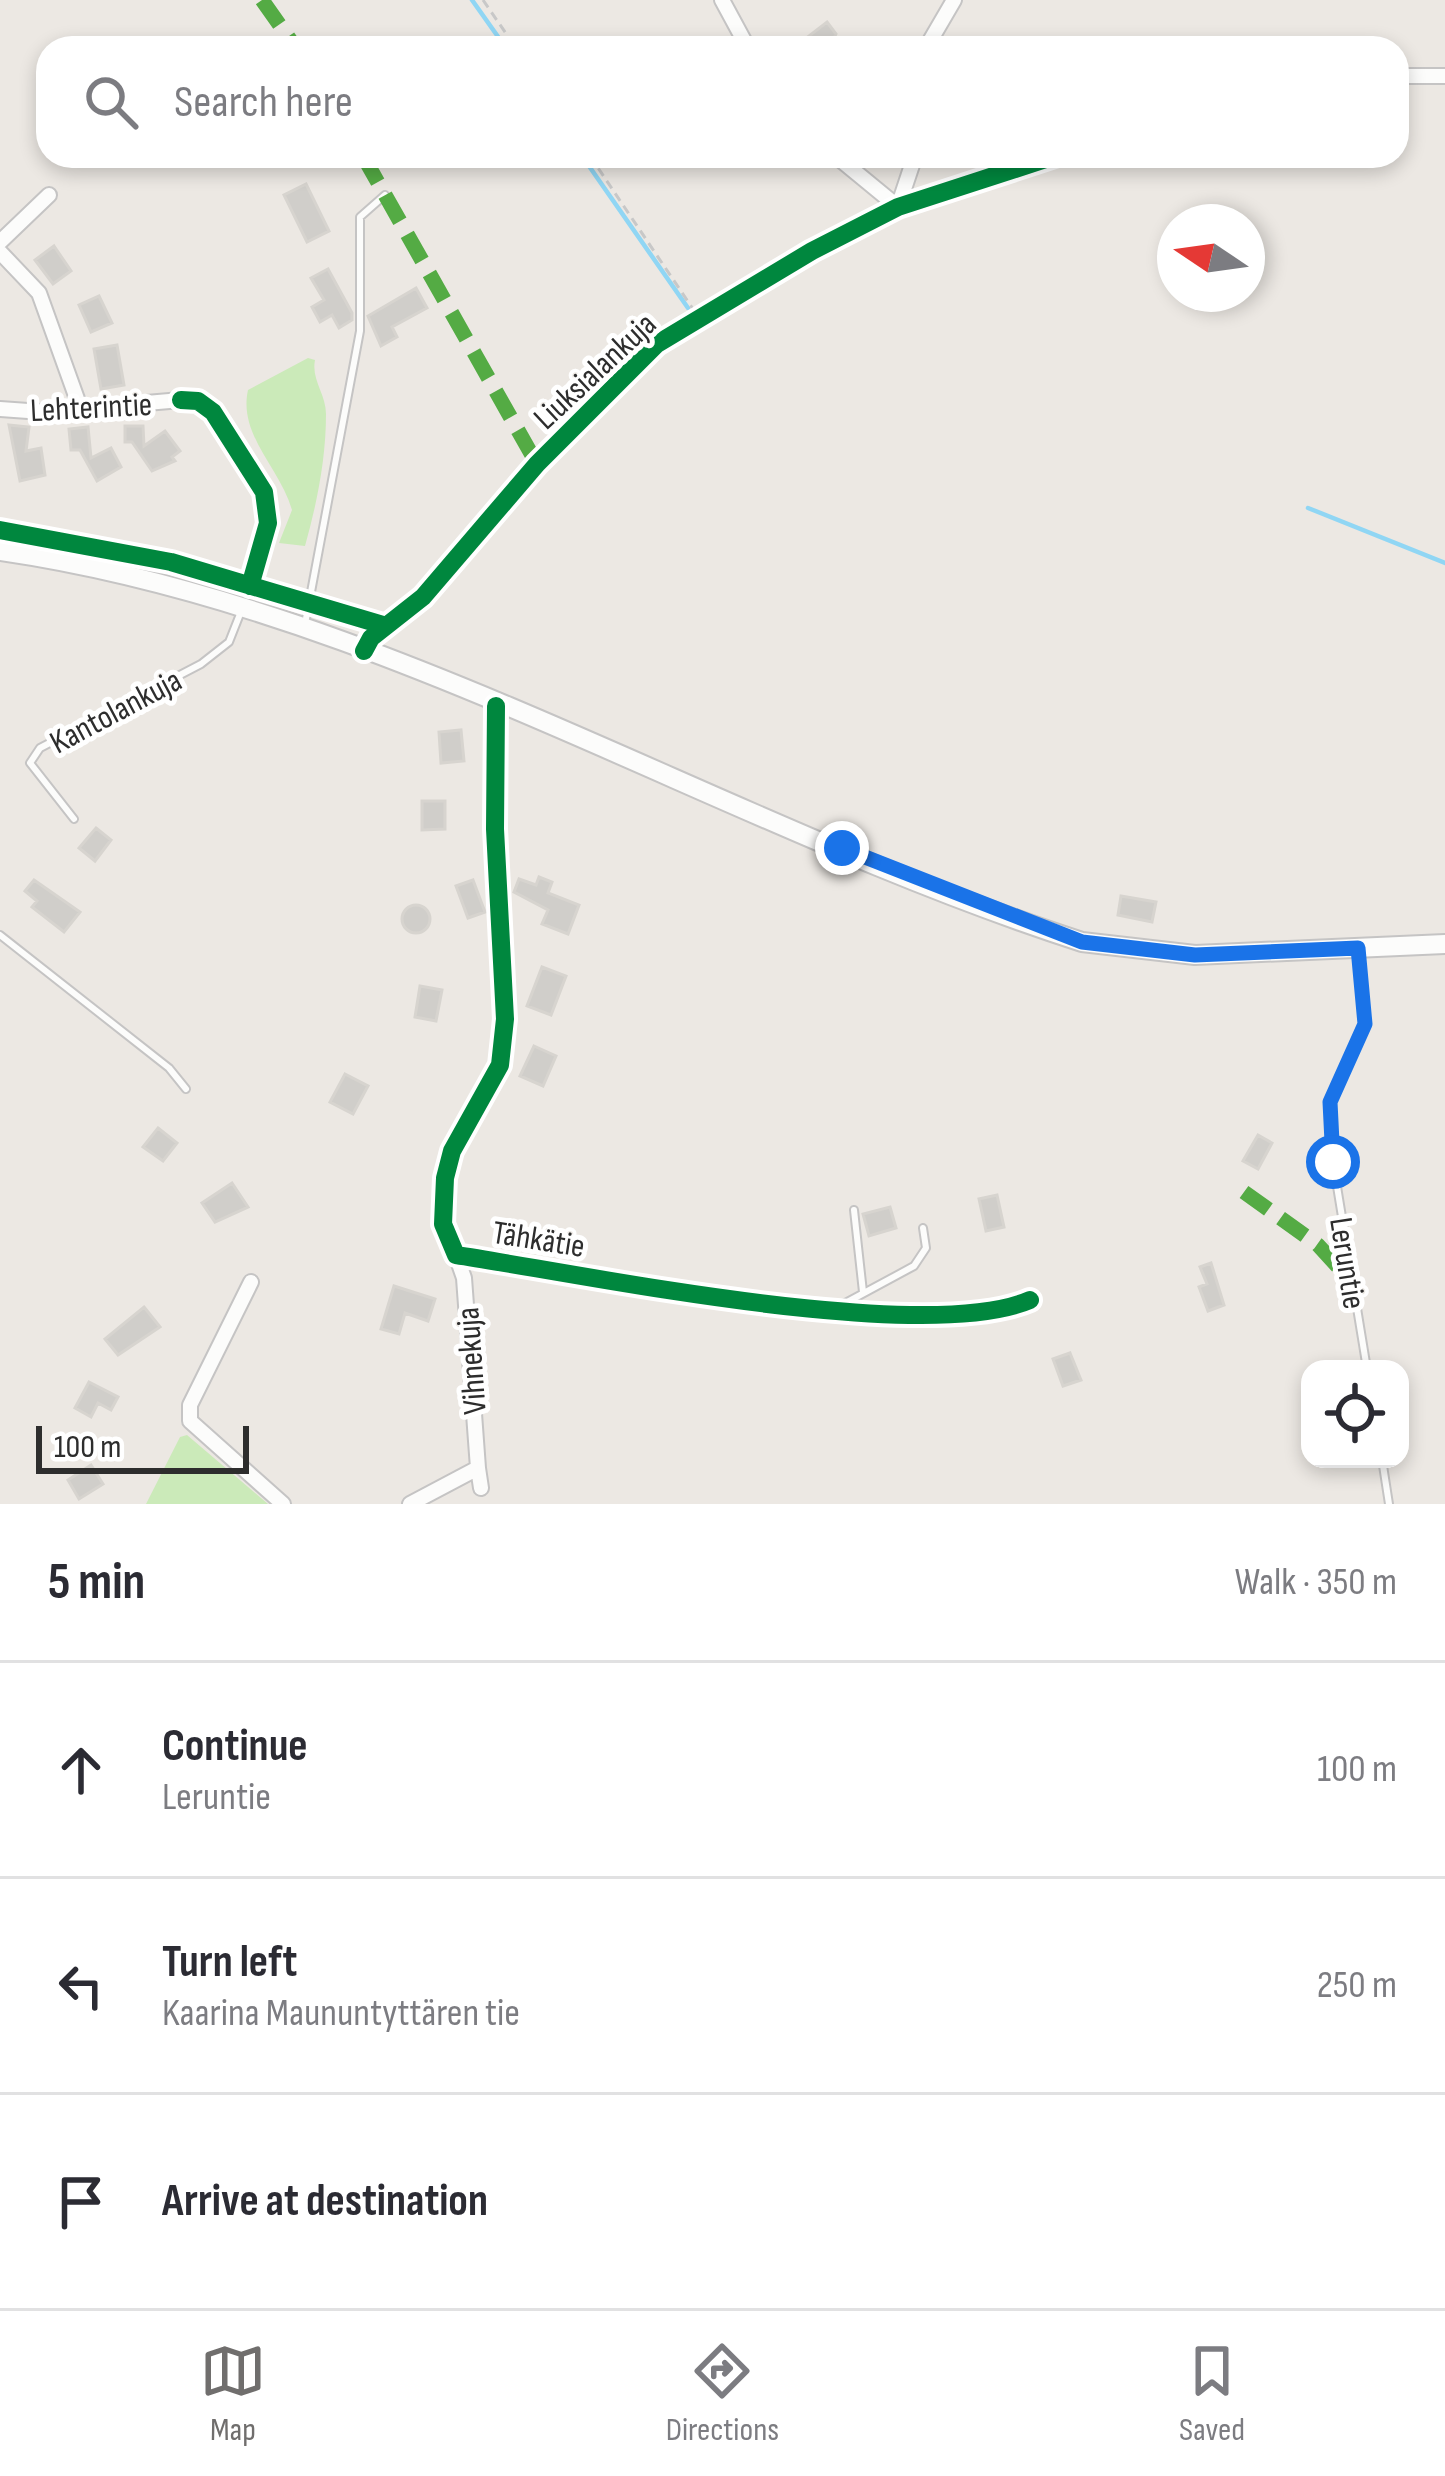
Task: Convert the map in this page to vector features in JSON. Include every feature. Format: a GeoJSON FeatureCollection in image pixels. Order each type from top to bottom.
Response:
{"type":"FeatureCollection","features":[{"type":"Feature","properties":{"kind":"main road"},"geometry":{"type":"LineString","coordinates":[[0,551],[81,563],[243,605],[1082,942],[1195,955],[1445,944]]}},
{"type":"Feature","properties":{"kind":"street"},"geometry":{"type":"LineString","coordinates":[[722,0],[742,36]]}},
{"type":"Feature","properties":{"kind":"street"},"geometry":{"type":"LineString","coordinates":[[933,36],[953,0]]}},
{"type":"Feature","properties":{"kind":"street"},"geometry":{"type":"LineString","coordinates":[[1409,76],[1445,76]]}},
{"type":"Feature","properties":{"kind":"street"},"geometry":{"type":"LineString","coordinates":[[851,168],[898,207],[911,168]]}},
{"type":"Feature","properties":{"kind":"street","name":"Liuksialankuja"},"geometry":{"type":"LineString","coordinates":[[364,651],[371,638],[423,597],[614,385],[657,344],[898,207],[1018,168]]}},
{"type":"Feature","properties":{"kind":"street"},"geometry":{"type":"LineString","coordinates":[[0,242],[50,195]]}},
{"type":"Feature","properties":{"kind":"street"},"geometry":{"type":"LineString","coordinates":[[0,251],[39,293],[81,410]]}},
{"type":"Feature","properties":{"kind":"street","name":"Lehterintie"},"geometry":{"type":"LineString","coordinates":[[0,409],[81,410],[182,400]]}},
{"type":"Feature","properties":{"kind":"street","name":"Tähkätie"},"geometry":{"type":"LineString","coordinates":[[496,706],[495,830],[506,1019],[500,1064],[452,1151],[445,1178],[443,1225],[456,1255],[835,1309],[952,1315],[1005,1311],[1030,1300]]}},
{"type":"Feature","properties":{"kind":"street","name":"Vihnekuja"},"geometry":{"type":"LineString","coordinates":[[456,1255],[464,1278],[481,1488]]}},
{"type":"Feature","properties":{"kind":"street"},"geometry":{"type":"LineString","coordinates":[[251,1282],[190,1406],[190,1421],[284,1504]]}},
{"type":"Feature","properties":{"kind":"street"},"geometry":{"type":"LineString","coordinates":[[410,1504],[478,1468]]}},
{"type":"Feature","properties":{"kind":"lane"},"geometry":{"type":"LineString","coordinates":[[304,628],[360,331],[360,217],[385,195]]}},
{"type":"Feature","properties":{"kind":"lane","name":"Kantolankuja"},"geometry":{"type":"LineString","coordinates":[[74,819],[30,763],[40,748],[201,664],[229,642],[243,605]]}},
{"type":"Feature","properties":{"kind":"lane"},"geometry":{"type":"LineString","coordinates":[[0,934],[169,1068],[186,1089]]}},
{"type":"Feature","properties":{"kind":"lane","name":"Leruntie"},"geometry":{"type":"LineString","coordinates":[[1358,948],[1365,1024],[1330,1102],[1333,1162],[1365,1360]]}},
{"type":"Feature","properties":{"kind":"lane"},"geometry":{"type":"LineString","coordinates":[[854,1210],[863,1292]]}},
{"type":"Feature","properties":{"kind":"lane"},"geometry":{"type":"LineString","coordinates":[[835,1309],[914,1266],[926,1248],[923,1228]]}},
{"type":"Feature","properties":{"kind":"lane"},"geometry":{"type":"LineString","coordinates":[[1383,1468],[1389,1504]]}},
{"type":"Feature","properties":{"kind":"path"},"geometry":{"type":"LineString","coordinates":[[483,0],[508,36]]}},
{"type":"Feature","properties":{"kind":"path"},"geometry":{"type":"LineString","coordinates":[[598,168],[700,318]]}},
{"type":"Feature","properties":{"kind":"green space"},"geometry":{"type":"Polygon","coordinates":[[[308,358],[315,360],[326,414],[320,481],[305,546],[279,543],[292,510],[254,437],[247,406],[248,390],[308,358]]]}},
{"type":"Feature","properties":{"kind":"green space"},"geometry":{"type":"Polygon","coordinates":[[[187,1435],[268,1504],[146,1504],[180,1437],[187,1435]]]}},
{"type":"Feature","properties":{"kind":"building"},"geometry":{"type":"Polygon","coordinates":[[[827,22],[836,34],[835,36],[809,36],[827,22]]]}},
{"type":"Feature","properties":{"kind":"building"},"geometry":{"type":"Polygon","coordinates":[[[306,184],[329,231],[307,242],[284,195],[306,184]]]}},
{"type":"Feature","properties":{"kind":"building"},"geometry":{"type":"Polygon","coordinates":[[[54,246],[71,271],[53,284],[35,260],[54,246]]]}},
{"type":"Feature","properties":{"kind":"building"},"geometry":{"type":"Polygon","coordinates":[[[328,269],[352,313],[352,320],[339,328],[332,315],[320,322],[312,307],[324,300],[311,278],[328,269]]]}},
{"type":"Feature","properties":{"kind":"building"},"geometry":{"type":"Polygon","coordinates":[[[416,288],[427,308],[392,327],[397,337],[381,346],[368,316],[416,288]]]}},
{"type":"Feature","properties":{"kind":"building"},"geometry":{"type":"Polygon","coordinates":[[[99,296],[112,323],[91,332],[79,305],[99,296]]]}},
{"type":"Feature","properties":{"kind":"building"},"geometry":{"type":"Polygon","coordinates":[[[117,345],[124,385],[101,389],[94,349],[117,345]]]}},
{"type":"Feature","properties":{"kind":"building"},"geometry":{"type":"Polygon","coordinates":[[[9,425],[29,427],[26,451],[41,448],[45,475],[20,481],[9,425]]]}},
{"type":"Feature","properties":{"kind":"building"},"geometry":{"type":"Polygon","coordinates":[[[125,426],[143,426],[144,446],[165,431],[180,451],[172,457],[175,461],[152,471],[132,442],[125,442],[125,426]]]}},
{"type":"Feature","properties":{"kind":"building"},"geometry":{"type":"Polygon","coordinates":[[[88,427],[91,458],[111,448],[121,467],[97,481],[80,450],[71,450],[69,429],[88,427]]]}},
{"type":"Feature","properties":{"kind":"building"},"geometry":{"type":"Polygon","coordinates":[[[461,730],[464,761],[441,763],[439,732],[461,730]]]}},
{"type":"Feature","properties":{"kind":"building"},"geometry":{"type":"Polygon","coordinates":[[[422,801],[445,801],[445,829],[422,830],[422,801]]]}},
{"type":"Feature","properties":{"kind":"building"},"geometry":{"type":"Polygon","coordinates":[[[96,828],[111,840],[95,861],[79,848],[96,828]]]}},
{"type":"Feature","properties":{"kind":"building"},"geometry":{"type":"Polygon","coordinates":[[[539,877],[552,882],[548,893],[579,905],[568,934],[542,924],[548,910],[514,892],[519,879],[536,885],[539,877]]]}},
{"type":"Feature","properties":{"kind":"building"},"geometry":{"type":"Polygon","coordinates":[[[34,880],[80,912],[64,932],[32,907],[37,901],[25,891],[34,880]]]}},
{"type":"Feature","properties":{"kind":"building"},"geometry":{"type":"Polygon","coordinates":[[[473,880],[485,912],[468,918],[456,886],[473,880]]]}},
{"type":"Feature","properties":{"kind":"building"},"geometry":{"type":"Polygon","coordinates":[[[1121,896],[1156,902],[1152,922],[1118,915],[1121,896]]]}},
{"type":"Feature","properties":{"kind":"building"},"geometry":{"type":"Polygon","coordinates":[[[416,905],[426,909],[430,919],[426,929],[416,933],[406,929],[402,919],[406,909],[416,905]]]}},
{"type":"Feature","properties":{"kind":"building"},"geometry":{"type":"Polygon","coordinates":[[[542,967],[566,976],[551,1015],[527,1006],[542,967]]]}},
{"type":"Feature","properties":{"kind":"building"},"geometry":{"type":"Polygon","coordinates":[[[420,986],[442,990],[436,1021],[415,1017],[420,986]]]}},
{"type":"Feature","properties":{"kind":"building"},"geometry":{"type":"Polygon","coordinates":[[[534,1046],[556,1056],[543,1086],[520,1076],[534,1046]]]}},
{"type":"Feature","properties":{"kind":"building"},"geometry":{"type":"Polygon","coordinates":[[[345,1074],[368,1086],[353,1114],[330,1102],[345,1074]]]}},
{"type":"Feature","properties":{"kind":"building"},"geometry":{"type":"Polygon","coordinates":[[[158,1128],[177,1143],[163,1161],[143,1147],[158,1128]]]}},
{"type":"Feature","properties":{"kind":"building"},"geometry":{"type":"Polygon","coordinates":[[[1258,1135],[1272,1143],[1258,1169],[1243,1161],[1258,1135]]]}},
{"type":"Feature","properties":{"kind":"building"},"geometry":{"type":"Polygon","coordinates":[[[232,1183],[248,1207],[215,1222],[202,1203],[232,1183]]]}},
{"type":"Feature","properties":{"kind":"building"},"geometry":{"type":"Polygon","coordinates":[[[997,1195],[1004,1227],[986,1231],[979,1199],[997,1195]]]}},
{"type":"Feature","properties":{"kind":"building"},"geometry":{"type":"Polygon","coordinates":[[[890,1207],[896,1228],[869,1236],[863,1214],[890,1207]]]}},
{"type":"Feature","properties":{"kind":"building"},"geometry":{"type":"Polygon","coordinates":[[[1211,1263],[1224,1305],[1208,1311],[1199,1287],[1207,1284],[1200,1267],[1211,1263]]]}},
{"type":"Feature","properties":{"kind":"building"},"geometry":{"type":"Polygon","coordinates":[[[394,1286],[435,1299],[428,1321],[405,1313],[399,1334],[381,1329],[394,1286]]]}},
{"type":"Feature","properties":{"kind":"building"},"geometry":{"type":"Polygon","coordinates":[[[144,1307],[160,1327],[118,1355],[105,1339],[144,1307]]]}},
{"type":"Feature","properties":{"kind":"building"},"geometry":{"type":"Polygon","coordinates":[[[1070,1353],[1081,1380],[1063,1386],[1053,1359],[1070,1353]]]}},
{"type":"Feature","properties":{"kind":"building"},"geometry":{"type":"Polygon","coordinates":[[[89,1382],[118,1397],[111,1410],[98,1403],[91,1417],[75,1408],[89,1382]]]}},
{"type":"Feature","properties":{"kind":"building"},"geometry":{"type":"Polygon","coordinates":[[[91,1465],[103,1484],[79,1499],[68,1480],[91,1465]]]}},
{"type":"Feature","properties":{"kind":"waterway"},"geometry":{"type":"LineString","coordinates":[[472,0],[498,36]]}},
{"type":"Feature","properties":{"kind":"waterway"},"geometry":{"type":"LineString","coordinates":[[590,168],[688,308]]}},
{"type":"Feature","properties":{"kind":"waterway"},"geometry":{"type":"LineString","coordinates":[[1308,508],[1445,563]]}},
{"type":"Feature","properties":{"kind":"marked path"},"geometry":{"type":"LineString","coordinates":[[262,0],[288,36]]}},
{"type":"Feature","properties":{"kind":"marked path"},"geometry":{"type":"LineString","coordinates":[[370,168],[537,464]]}},
{"type":"Feature","properties":{"kind":"marked path"},"geometry":{"type":"LineString","coordinates":[[1244,1192],[1318,1245],[1341,1270]]}},
{"type":"Feature","properties":{"kind":"cycle path"},"geometry":{"type":"LineString","coordinates":[[364,651],[371,638],[423,597],[537,464],[657,344],[812,251],[898,207],[1018,168]]}},
{"type":"Feature","properties":{"kind":"cycle path"},"geometry":{"type":"LineString","coordinates":[[181,400],[198,401],[213,412],[264,492],[268,523],[250,586]]}},
{"type":"Feature","properties":{"kind":"cycle path"},"geometry":{"type":"LineString","coordinates":[[0,530],[171,562],[386,626]]}},
{"type":"Feature","properties":{"kind":"cycle path"},"geometry":{"type":"LineString","coordinates":[[496,706],[495,829],[505,1019],[500,1065],[452,1151],[445,1178],[443,1224],[456,1255],[665,1290],[835,1311],[980,1312],[1030,1300]]}},
{"type":"Feature","properties":{"kind":"route"},"geometry":{"type":"LineString","coordinates":[[842,848],[1082,942],[1144,953],[1195,955],[1358,948],[1365,1024],[1330,1102],[1333,1162]]}}]}
